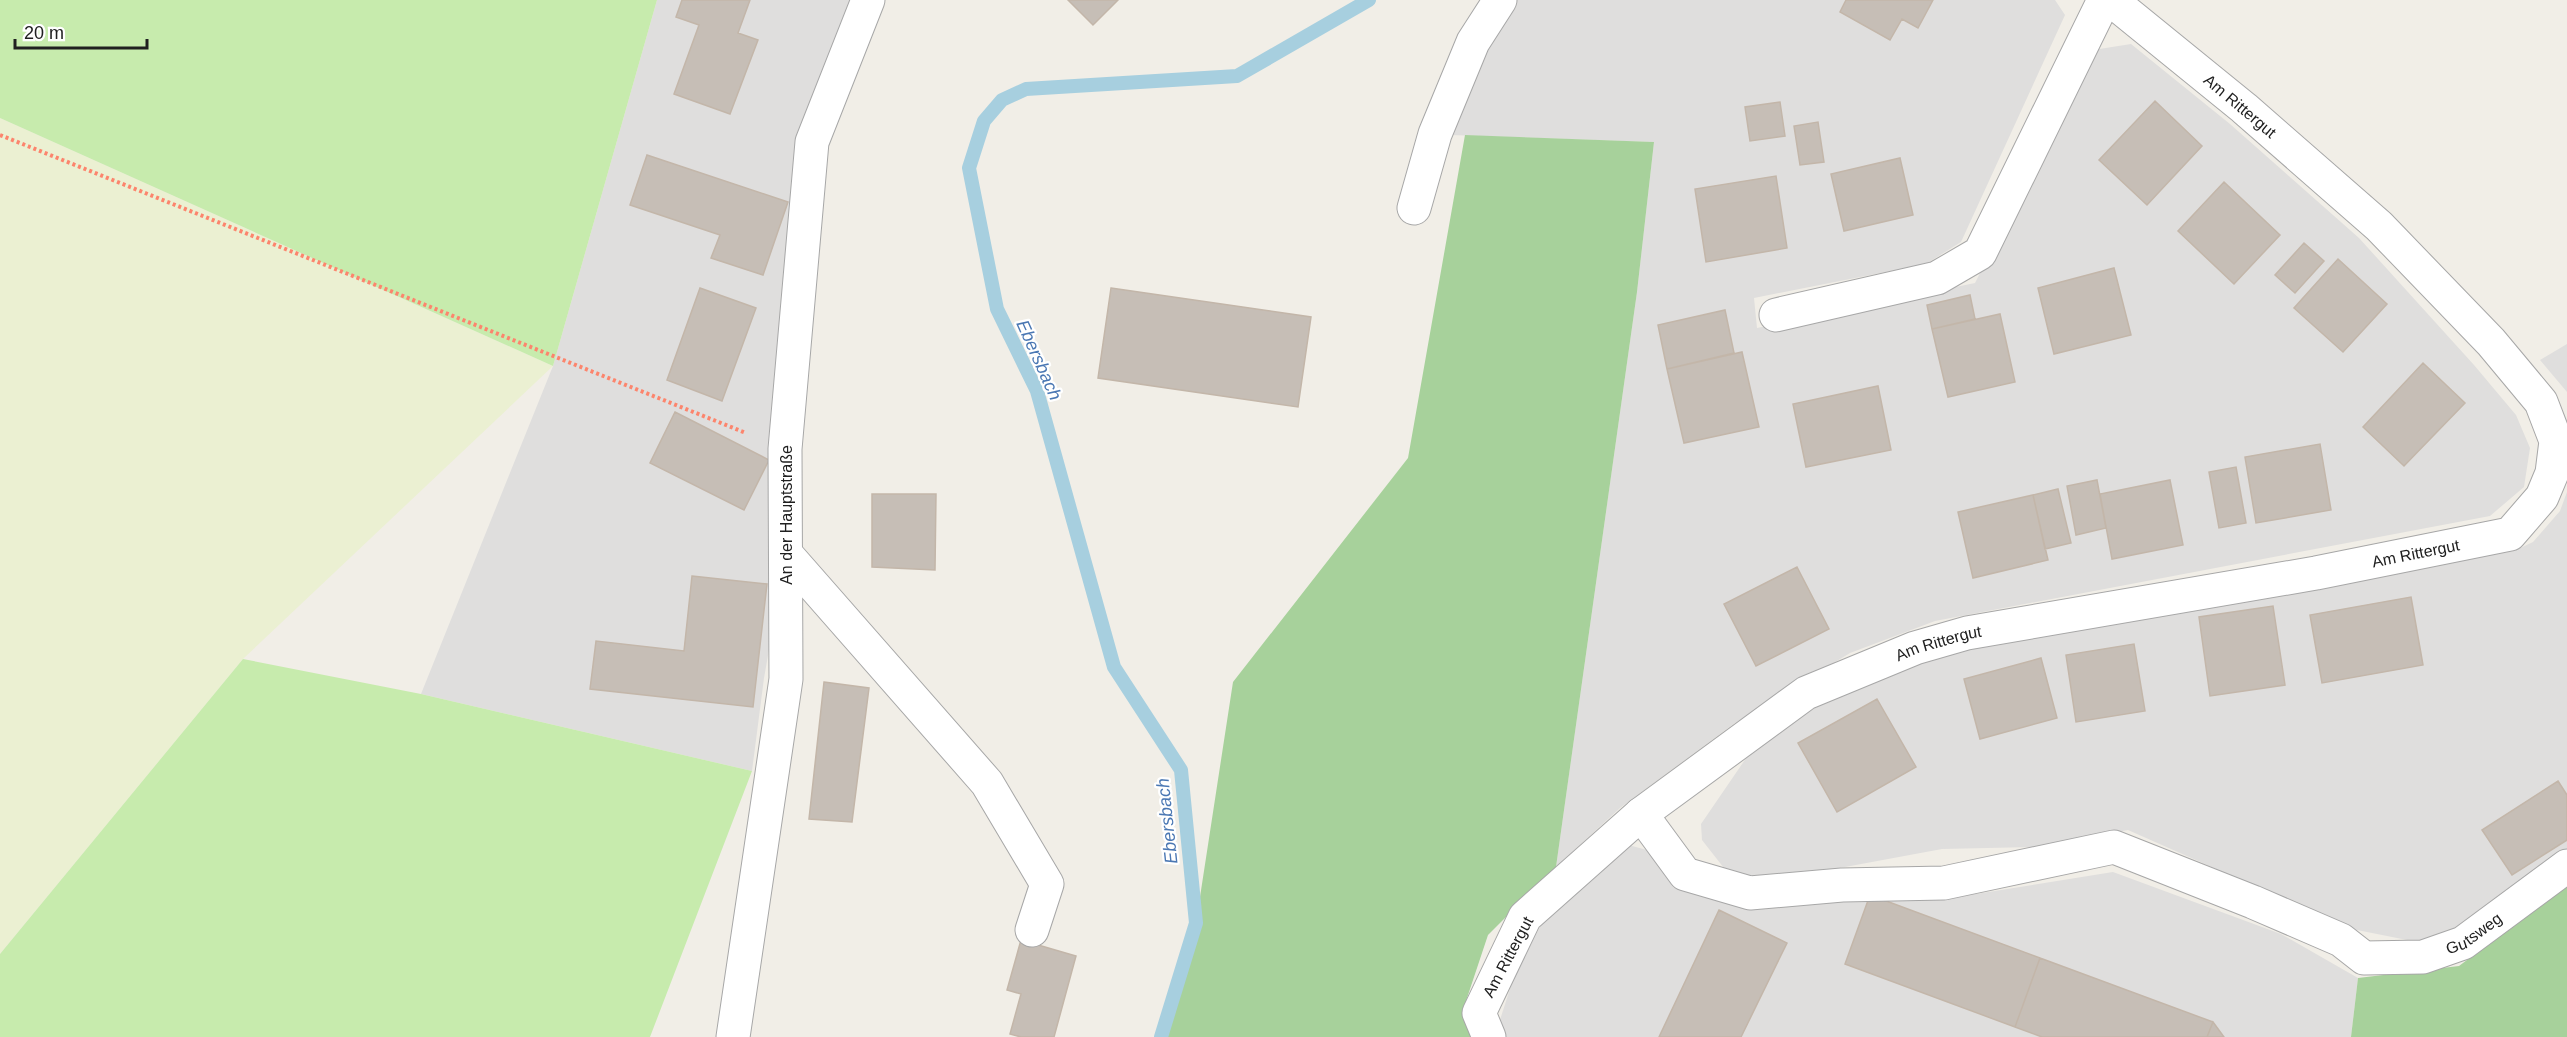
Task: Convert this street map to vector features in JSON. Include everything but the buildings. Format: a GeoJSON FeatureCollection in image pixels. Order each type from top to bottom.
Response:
{"type":"FeatureCollection","features":[{"type":"Feature","properties":{"kind":"street","name":"An der Hauptstraße"},"geometry":{"type":"LineString","coordinates":[[733,1037],[786,679],[785,449],[812,142],[868,0]]}},
{"type":"Feature","properties":{"kind":"street"},"geometry":{"type":"LineString","coordinates":[[1414,208],[1435,134],[1473,42],[1500,0]]}},
{"type":"Feature","properties":{"kind":"street"},"geometry":{"type":"LineString","coordinates":[[1776,315],[1936,278],[1980,253],[2103,0]]}},
{"type":"Feature","properties":{"kind":"street","name":"Am Rittergut"},"geometry":{"type":"LineString","coordinates":[[1489,1037],[1479,1013],[1525,917],[1641,814],[1806,693],[1915,648],[1967,633],[2316,573],[2510,534],[2542,496],[2552,473],[2556,441],[2541,402],[2491,342],[2379,226],[2244,108],[2111,0]]}},
{"type":"Feature","properties":{"kind":"street"},"geometry":{"type":"LineString","coordinates":[[786,554],[987,783],[1047,884],[1032,930]]}},
{"type":"Feature","properties":{"kind":"street","name":"Gutsweg"},"geometry":{"type":"LineString","coordinates":[[1641,814],[1685,874],[1750,893],[1842,885],[1944,883],[2114,847],[2253,902],[2341,940],[2364,958],[2423,957],[2463,943],[2567,866]]}},
{"type":"Feature","properties":{"kind":"path"},"geometry":{"type":"LineString","coordinates":[[0,135],[785,449]]}},
{"type":"Feature","properties":{"kind":"shaded area"},"geometry":{"type":"Polygon","coordinates":[[[657,0],[868,0],[812,142],[786,554],[764,678],[752,771],[421,694],[553,366],[657,0]]]}},
{"type":"Feature","properties":{"kind":"shaded area"},"geometry":{"type":"Polygon","coordinates":[[[1513,0],[2055,0],[2065,15],[1961,242],[1926,264],[1754,298],[1757,328],[1975,283],[2093,50],[2131,44],[2230,124],[2359,238],[2474,365],[2516,415],[2530,448],[2524,487],[2490,516],[1935,621],[1850,653],[1735,723],[1620,808],[1556,867],[1637,292],[1654,142],[1450,135],[1482,45],[1513,0]]]}},
{"type":"Feature","properties":{"kind":"shaded area"},"geometry":{"type":"Polygon","coordinates":[[[2567,344],[2567,392],[2540,360],[2567,344]]]}},
{"type":"Feature","properties":{"kind":"shaded area"},"geometry":{"type":"Polygon","coordinates":[[[2567,492],[2567,855],[2504,902],[2427,944],[2352,929],[2128,830],[2033,847],[1942,849],[1845,867],[1756,879],[1731,877],[1702,840],[1701,824],[1753,748],[1816,707],[1952,650],[2514,551],[2533,542],[2560,511],[2567,492]]]}},
{"type":"Feature","properties":{"kind":"shaded area"},"geometry":{"type":"Polygon","coordinates":[[[1621,843],[1647,850],[1679,888],[1744,905],[1976,894],[2113,872],[2281,934],[2358,978],[2351,1037],[1503,1037],[1498,1026],[1518,964],[1549,912],[1621,843]]]}},
{"type":"Feature","properties":{"kind":"green space"},"geometry":{"type":"Polygon","coordinates":[[[0,0],[657,0],[553,366],[0,118],[0,0]]]}},
{"type":"Feature","properties":{"kind":"green space"},"geometry":{"type":"Polygon","coordinates":[[[0,118],[553,366],[243,659],[0,954],[0,118]]]}},
{"type":"Feature","properties":{"kind":"green space"},"geometry":{"type":"Polygon","coordinates":[[[1465,135],[1654,142],[1637,292],[1556,867],[1488,935],[1463,1010],[1472,1037],[1161,1037],[1196,923],[1233,682],[1408,458],[1465,135]]]}},
{"type":"Feature","properties":{"kind":"green space"},"geometry":{"type":"Polygon","coordinates":[[[243,659],[421,694],[752,771],[650,1037],[0,1037],[0,954],[243,659]]]}},
{"type":"Feature","properties":{"kind":"green space"},"geometry":{"type":"Polygon","coordinates":[[[2567,885],[2567,1037],[2351,1037],[2358,978],[2459,966],[2567,885]]]}},
{"type":"Feature","properties":{"kind":"waterway","name":"Ebersbach"},"geometry":{"type":"LineString","coordinates":[[1161,1037],[1196,923],[1181,770],[1114,667],[1037,391],[997,309],[969,168],[984,121],[1002,100],[1026,89],[1237,76],[1369,0]]}}]}
